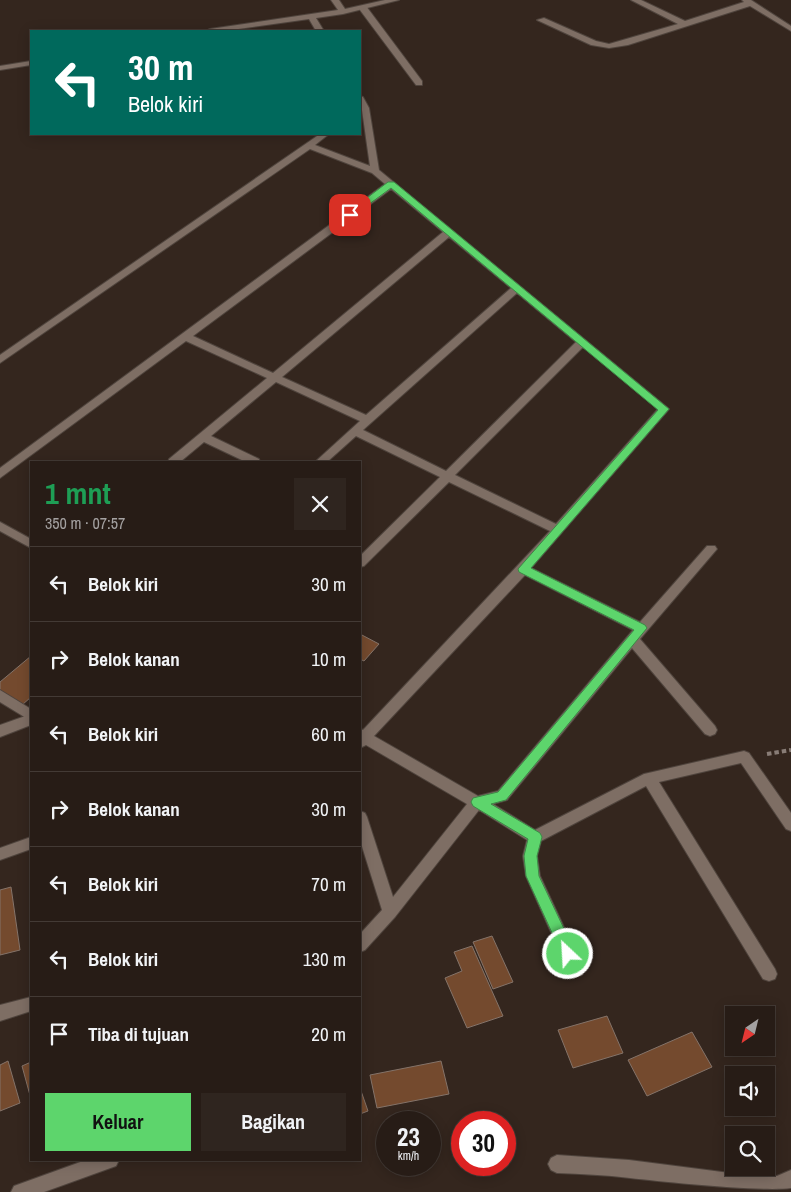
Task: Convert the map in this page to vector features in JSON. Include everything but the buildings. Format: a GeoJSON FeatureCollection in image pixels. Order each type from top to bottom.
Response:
{"type":"FeatureCollection","features":[{"type":"Feature","properties":{"kind":"street"},"geometry":{"type":"LineString","coordinates":[[335,0],[343,12]]}},
{"type":"Feature","properties":{"kind":"street"},"geometry":{"type":"LineString","coordinates":[[217,30],[343,12],[395,0]]}},
{"type":"Feature","properties":{"kind":"street"},"geometry":{"type":"LineString","coordinates":[[636,0],[684,23]]}},
{"type":"Feature","properties":{"kind":"street"},"geometry":{"type":"LineString","coordinates":[[541,20],[594,43],[609,46],[625,43],[748,2],[791,29]]}},
{"type":"Feature","properties":{"kind":"street"},"geometry":{"type":"LineString","coordinates":[[363,8],[420,83]]}},
{"type":"Feature","properties":{"kind":"street"},"geometry":{"type":"LineString","coordinates":[[311,16],[319,30]]}},
{"type":"Feature","properties":{"kind":"street"},"geometry":{"type":"LineString","coordinates":[[0,68],[30,63]]}},
{"type":"Feature","properties":{"kind":"street"},"geometry":{"type":"LineString","coordinates":[[362,106],[376,171]]}},
{"type":"Feature","properties":{"kind":"street"},"geometry":{"type":"LineString","coordinates":[[0,360],[324,135]]}},
{"type":"Feature","properties":{"kind":"street"},"geometry":{"type":"LineString","coordinates":[[309,146],[376,171],[664,409],[523,569],[362,738],[477,802],[535,837]]}},
{"type":"Feature","properties":{"kind":"street"},"geometry":{"type":"LineString","coordinates":[[0,474],[391,184]]}},
{"type":"Feature","properties":{"kind":"street"},"geometry":{"type":"LineString","coordinates":[[174,461],[449,232]]}},
{"type":"Feature","properties":{"kind":"street"},"geometry":{"type":"LineString","coordinates":[[321,461],[517,288]]}},
{"type":"Feature","properties":{"kind":"street"},"geometry":{"type":"LineString","coordinates":[[186,337],[368,420]]}},
{"type":"Feature","properties":{"kind":"street"},"geometry":{"type":"LineString","coordinates":[[361,562],[582,342]]}},
{"type":"Feature","properties":{"kind":"street"},"geometry":{"type":"LineString","coordinates":[[355,431],[558,530]]}},
{"type":"Feature","properties":{"kind":"street"},"geometry":{"type":"LineString","coordinates":[[203,437],[254,461]]}},
{"type":"Feature","properties":{"kind":"street"},"geometry":{"type":"LineString","coordinates":[[0,526],[30,543]]}},
{"type":"Feature","properties":{"kind":"street"},"geometry":{"type":"LineString","coordinates":[[361,944],[390,912],[477,802],[502,796],[641,628],[711,549]]}},
{"type":"Feature","properties":{"kind":"street"},"geometry":{"type":"LineString","coordinates":[[523,569],[641,628]]}},
{"type":"Feature","properties":{"kind":"street"},"geometry":{"type":"LineString","coordinates":[[632,639],[710,730]]}},
{"type":"Feature","properties":{"kind":"street"},"geometry":{"type":"LineString","coordinates":[[0,695],[30,717]]}},
{"type":"Feature","properties":{"kind":"street"},"geometry":{"type":"LineString","coordinates":[[0,730],[30,718]]}},
{"type":"Feature","properties":{"kind":"street"},"geometry":{"type":"LineString","coordinates":[[576,970],[533,876],[530,856],[535,837],[649,778],[744,757],[791,825]]}},
{"type":"Feature","properties":{"kind":"street"},"geometry":{"type":"LineString","coordinates":[[649,778],[770,974]]}},
{"type":"Feature","properties":{"kind":"street"},"geometry":{"type":"LineString","coordinates":[[361,820],[390,912]]}},
{"type":"Feature","properties":{"kind":"street"},"geometry":{"type":"LineString","coordinates":[[0,854],[30,843]]}},
{"type":"Feature","properties":{"kind":"street"},"geometry":{"type":"LineString","coordinates":[[0,1014],[30,1004]]}},
{"type":"Feature","properties":{"kind":"street"},"geometry":{"type":"LineString","coordinates":[[20,1192],[107,1161]]}},
{"type":"Feature","properties":{"kind":"street"},"geometry":{"type":"LineString","coordinates":[[557,1164],[629,1169],[730,1182],[778,1185],[791,1179]]}},
{"type":"Feature","properties":{"kind":"route"},"geometry":{"type":"LineString","coordinates":[[350,215],[391,184],[664,409],[523,569],[641,628],[502,796],[477,802],[535,837],[530,856],[533,876],[568,954]]}}]}
